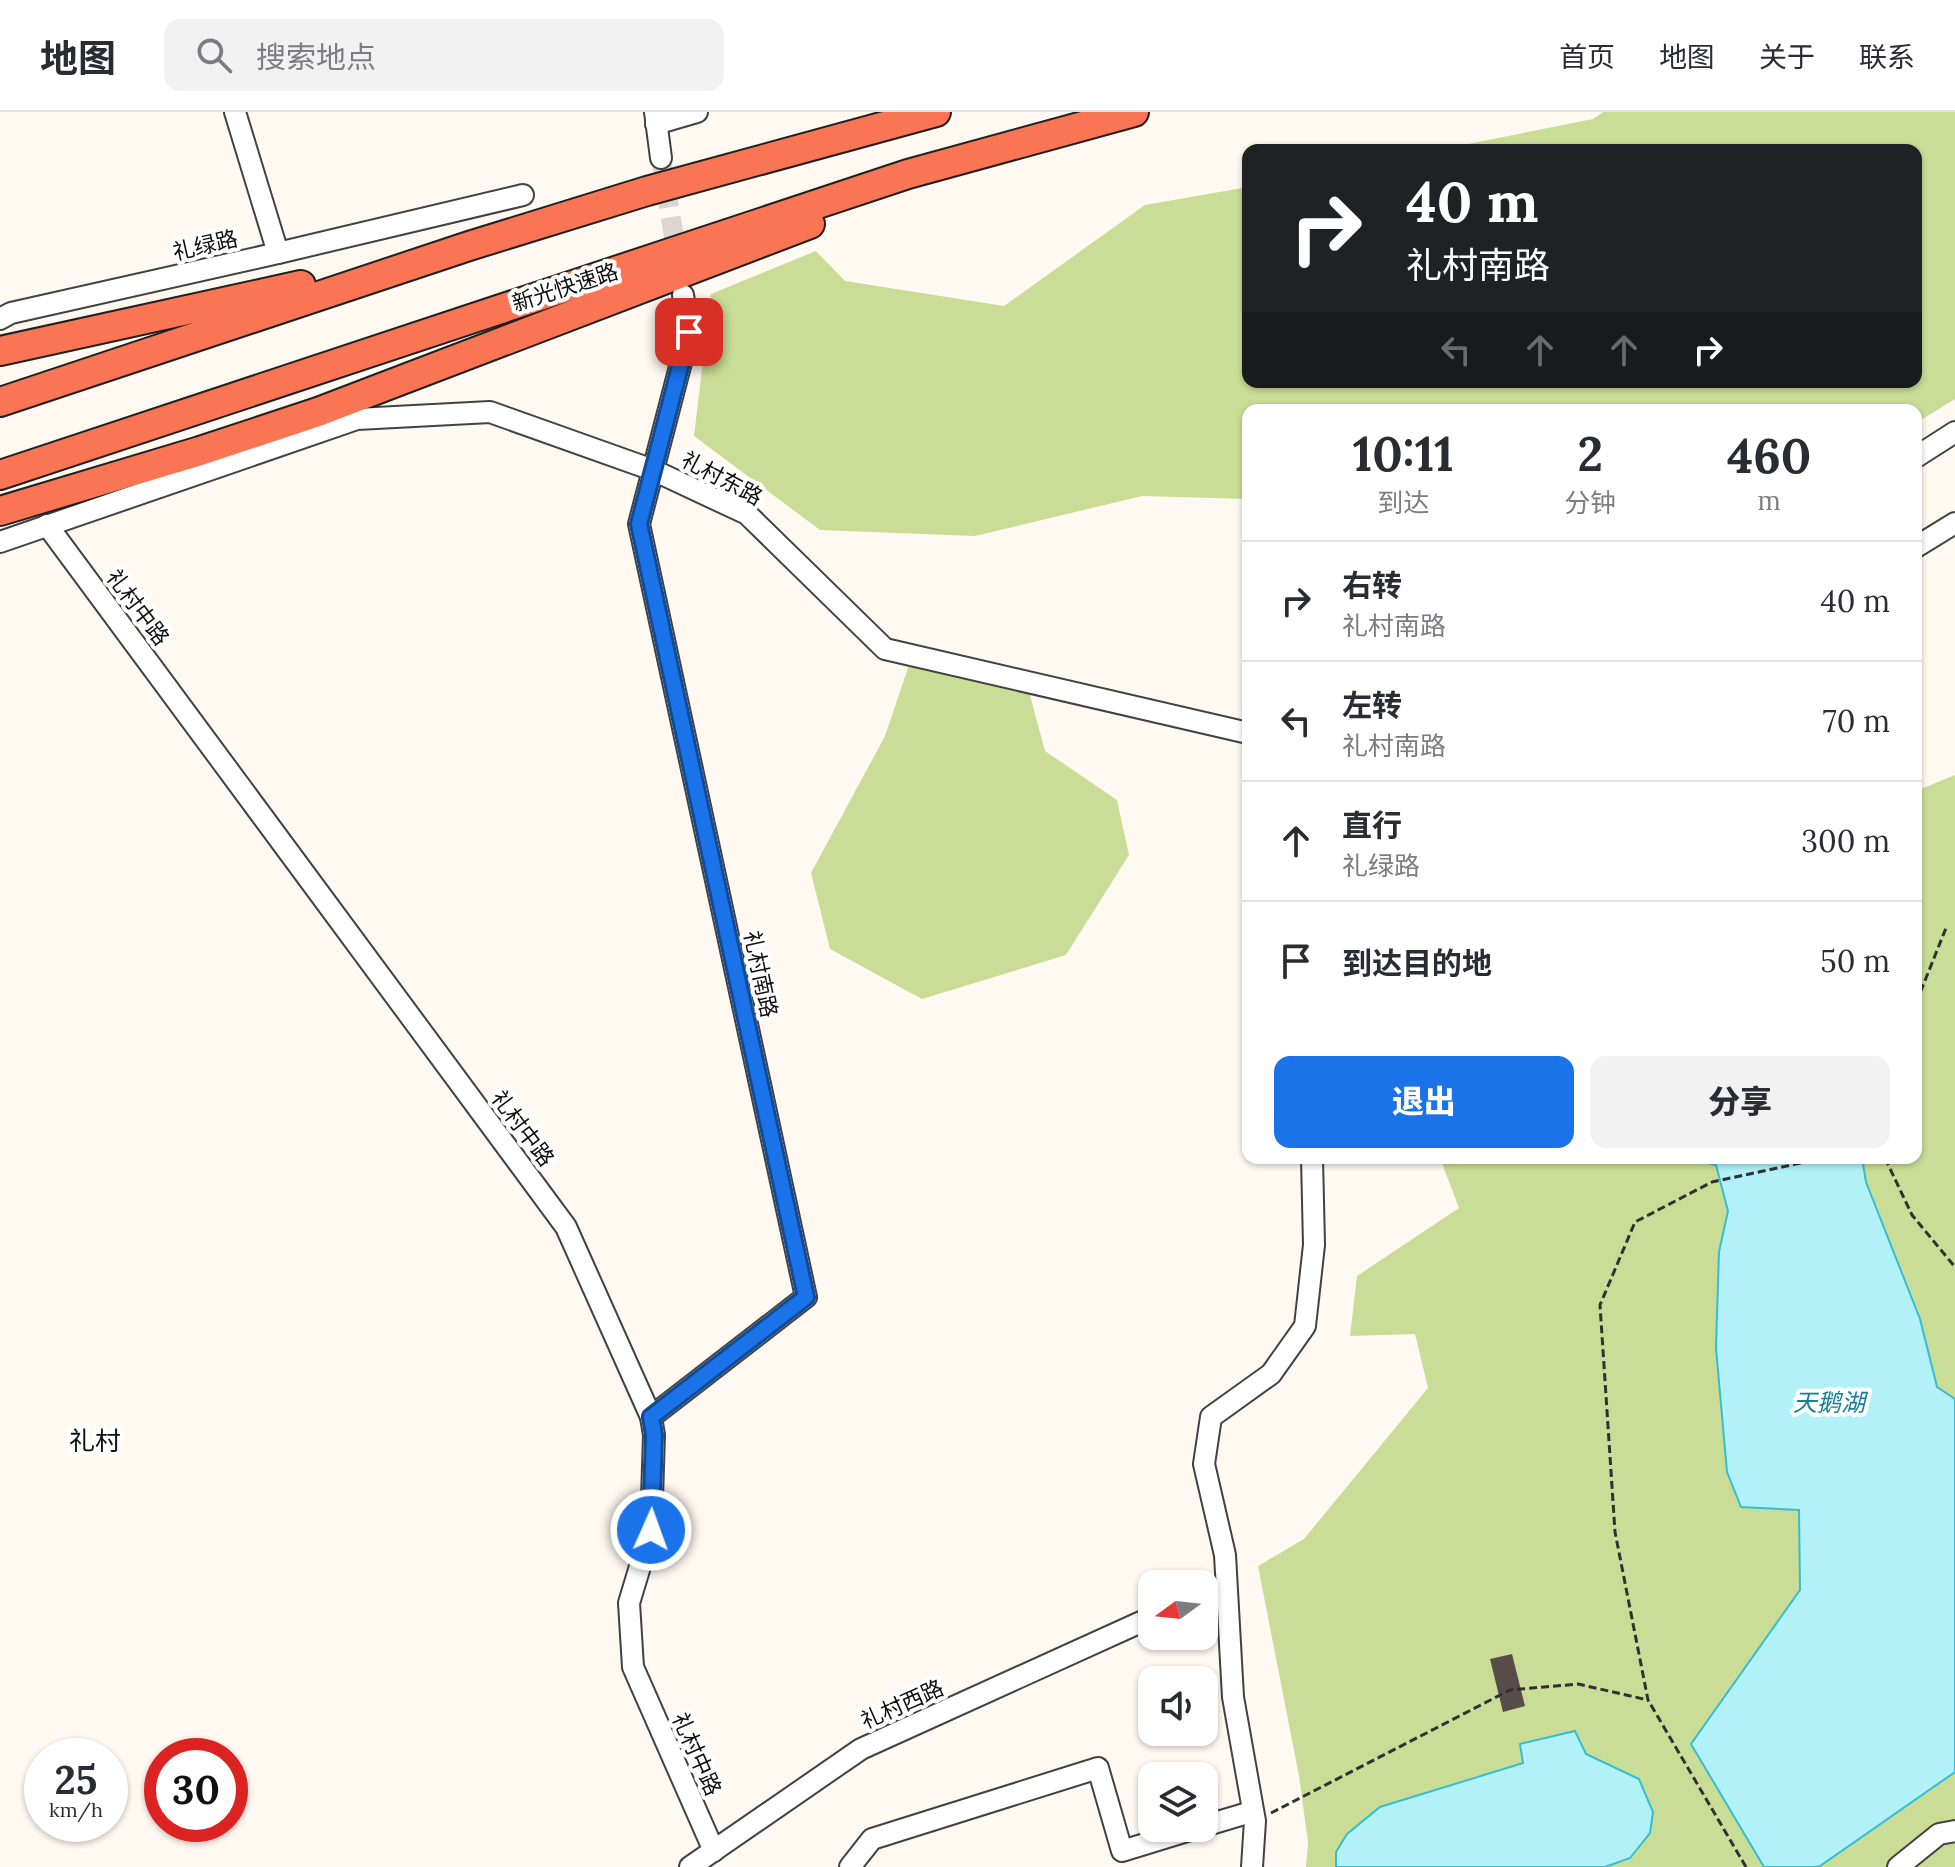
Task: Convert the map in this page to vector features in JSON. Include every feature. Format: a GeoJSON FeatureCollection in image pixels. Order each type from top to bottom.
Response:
{"type":"FeatureCollection","features":[{"type":"Feature","properties":{"kind":"highway"},"geometry":{"type":"LineString","coordinates":[[0,402],[469,246],[647,191],[936,112]]}},
{"type":"Feature","properties":{"kind":"highway","name":"新光快速路"},"geometry":{"type":"LineString","coordinates":[[8,473],[880,183],[1134,112]]}},
{"type":"Feature","properties":{"kind":"highway"},"geometry":{"type":"LineString","coordinates":[[0,511],[41,513],[318,412],[1018,144]]}},
{"type":"Feature","properties":{"kind":"highway"},"geometry":{"type":"LineString","coordinates":[[0,351],[469,246]]}},
{"type":"Feature","properties":{"kind":"street"},"geometry":{"type":"LineString","coordinates":[[235,112],[278,253]]}},
{"type":"Feature","properties":{"kind":"street"},"geometry":{"type":"LineString","coordinates":[[661,158],[655,118],[697,112]]}},
{"type":"Feature","properties":{"kind":"street","name":"礼绿路"},"geometry":{"type":"LineString","coordinates":[[0,319],[11,313],[523,195]]}},
{"type":"Feature","properties":{"kind":"street"},"geometry":{"type":"LineString","coordinates":[[653,470],[689,332],[683,295]]}},
{"type":"Feature","properties":{"kind":"street","name":"礼村东路"},"geometry":{"type":"LineString","coordinates":[[0,542],[41,513],[357,419],[490,412],[653,470],[747,514],[885,649],[1242,732]]}},
{"type":"Feature","properties":{"kind":"street"},"geometry":{"type":"LineString","coordinates":[[1922,453],[1955,432]]}},
{"type":"Feature","properties":{"kind":"street","name":"礼村南路"},"geometry":{"type":"LineString","coordinates":[[651,1417],[806,1297],[639,524],[653,470]]}},
{"type":"Feature","properties":{"kind":"street","name":"礼村中路"},"geometry":{"type":"LineString","coordinates":[[41,513],[566,1227],[651,1417],[654,1435],[651,1530],[629,1603],[633,1667],[714,1851]]}},
{"type":"Feature","properties":{"kind":"street"},"geometry":{"type":"LineString","coordinates":[[1922,543],[1955,523]]}},
{"type":"Feature","properties":{"kind":"street"},"geometry":{"type":"LineString","coordinates":[[1252,1867],[1253,1816],[1233,1697],[1225,1555],[1204,1464],[1211,1417],[1271,1374],[1305,1326],[1314,1245],[1312,1164]]}},
{"type":"Feature","properties":{"kind":"street","name":"礼村西路"},"geometry":{"type":"LineString","coordinates":[[690,1867],[861,1749],[1138,1623]]}},
{"type":"Feature","properties":{"kind":"street"},"geometry":{"type":"LineString","coordinates":[[850,1867],[872,1839],[1098,1768],[1122,1851],[1151,1842]]}},
{"type":"Feature","properties":{"kind":"street"},"geometry":{"type":"LineString","coordinates":[[1218,1823],[1253,1816]]}},
{"type":"Feature","properties":{"kind":"street"},"geometry":{"type":"LineString","coordinates":[[1898,1867],[1939,1834],[1955,1831]]}},
{"type":"Feature","properties":{"kind":"path"},"geometry":{"type":"LineString","coordinates":[[1922,988],[1946,928]]}},
{"type":"Feature","properties":{"kind":"path"},"geometry":{"type":"LineString","coordinates":[[1746,1867],[1648,1700],[1615,1532],[1600,1305],[1635,1222],[1712,1182],[1796,1164]]}},
{"type":"Feature","properties":{"kind":"path"},"geometry":{"type":"LineString","coordinates":[[1888,1164],[1912,1215],[1955,1267]]}},
{"type":"Feature","properties":{"kind":"path"},"geometry":{"type":"LineString","coordinates":[[1253,1816],[1510,1690],[1578,1684],[1648,1700]]}},
{"type":"Feature","properties":{"kind":"green space"},"geometry":{"type":"Polygon","coordinates":[[[1603,112],[1955,112],[1955,399],[1922,419],[1922,404],[1242,404],[1242,499],[1142,496],[975,536],[820,530],[694,436],[711,294],[816,251],[845,281],[1004,306],[1145,205],[1242,188],[1242,388],[1922,388],[1922,144],[1468,144],[1593,119],[1603,112]]]}},
{"type":"Feature","properties":{"kind":"green space"},"geometry":{"type":"Polygon","coordinates":[[[909,665],[1028,688],[1045,751],[1117,800],[1129,855],[1066,955],[922,999],[830,949],[811,873],[885,736],[909,665]]]}},
{"type":"Feature","properties":{"kind":"green space"},"geometry":{"type":"Polygon","coordinates":[[[1955,775],[1955,1399],[1937,1387],[1920,1319],[1866,1182],[1863,1164],[1922,1164],[1922,789],[1955,775]]]}},
{"type":"Feature","properties":{"kind":"green space"},"geometry":{"type":"Polygon","coordinates":[[[1442,1164],[1716,1165],[1728,1211],[1719,1252],[1800,1509],[1800,1590],[1691,1744],[1764,1867],[1605,1867],[1630,1858],[1639,1779],[1586,1754],[1524,1762],[1380,1807],[1336,1852],[1336,1867],[1306,1867],[1308,1842],[1299,1776],[1258,1566],[1304,1539],[1428,1388],[1415,1334],[1350,1336],[1357,1276],[1459,1208],[1442,1164]]]}},
{"type":"Feature","properties":{"kind":"green space"},"geometry":{"type":"Polygon","coordinates":[[[1955,1772],[1955,1867],[1814,1867],[1820,1866],[1955,1772]]]}},
{"type":"Feature","properties":{"kind":"water","name":"天鹅湖"},"geometry":{"type":"Polygon","coordinates":[[[1712,1164],[1863,1164],[1866,1182],[1920,1319],[1937,1387],[1955,1399],[1955,1772],[1820,1866],[1814,1867],[1764,1867],[1691,1744],[1800,1590],[1799,1510],[1741,1507],[1727,1472],[1716,1348],[1719,1252],[1728,1211],[1716,1165],[1712,1164]]]}},
{"type":"Feature","properties":{"kind":"water"},"geometry":{"type":"Polygon","coordinates":[[[1575,1731],[1586,1754],[1639,1779],[1653,1812],[1650,1833],[1630,1858],[1605,1867],[1336,1867],[1336,1852],[1347,1834],[1380,1807],[1523,1763],[1520,1744],[1575,1731]]]}},
{"type":"Feature","properties":{"kind":"building"},"geometry":{"type":"Polygon","coordinates":[[[1512,1654],[1525,1706],[1503,1712],[1490,1659],[1512,1654]]]}},
{"type":"Feature","properties":{"kind":"tunnel"},"geometry":{"type":"LineString","coordinates":[[661,158],[678,261]]}},
{"type":"Feature","properties":{"kind":"district","name":"礼村"},"geometry":{"type":"Point","coordinates":[95,1441]}},
{"type":"Feature","properties":{"kind":"route"},"geometry":{"type":"LineString","coordinates":[[651,1530],[654,1435],[651,1417],[806,1297],[639,524],[689,332]]}}]}
